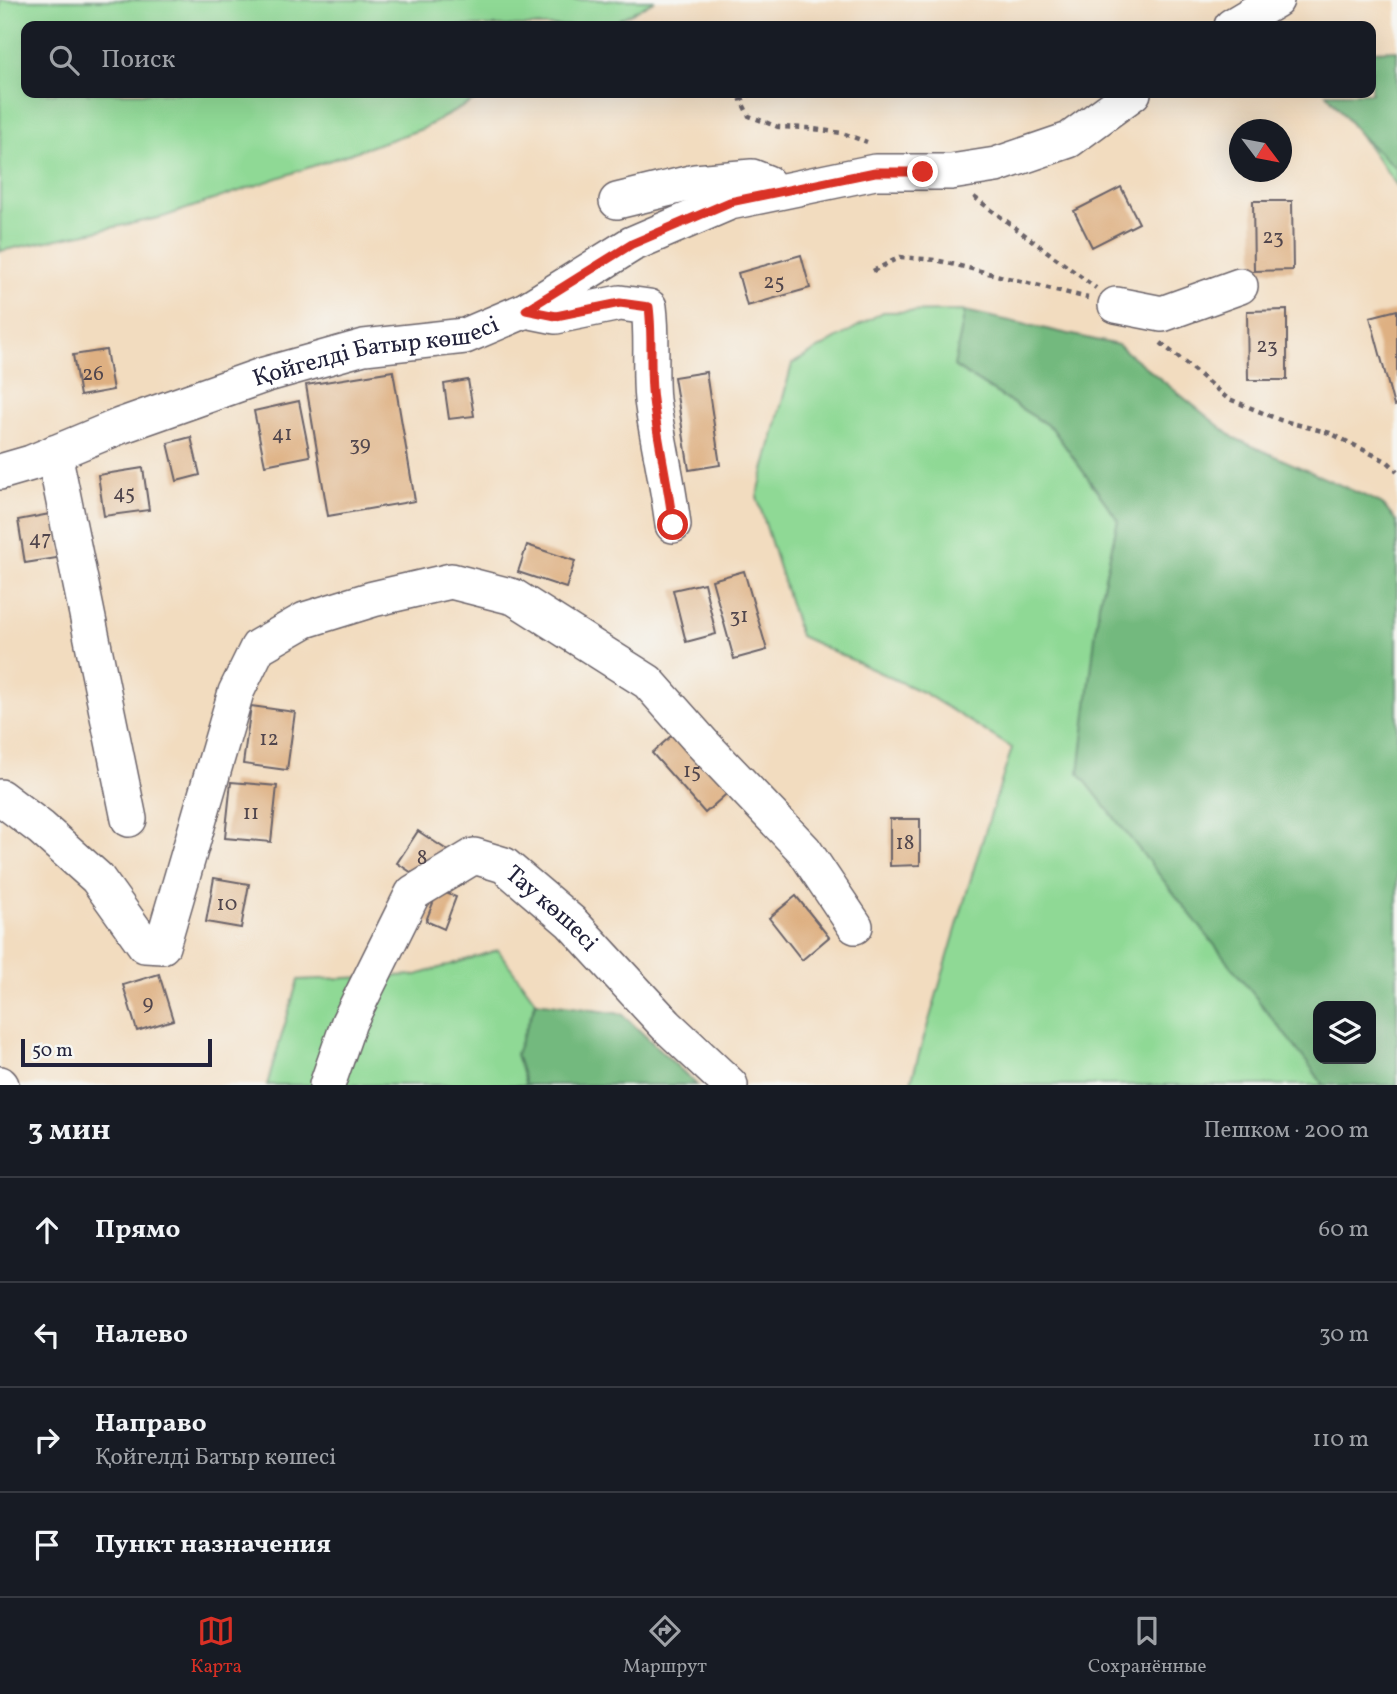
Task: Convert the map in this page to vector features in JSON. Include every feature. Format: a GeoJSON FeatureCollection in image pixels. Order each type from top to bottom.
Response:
{"type":"FeatureCollection","features":[{"type":"Feature","properties":{"kind":"street"},"geometry":{"type":"LineString","coordinates":[[1240,21],[1276,0]]}},
{"type":"Feature","properties":{"kind":"street","name":"Қойгелді Батыр көшесі"},"geometry":{"type":"LineString","coordinates":[[0,472],[32,463],[120,426],[264,375],[364,347],[465,336],[526,310],[632,244],[730,202],[875,172],[951,172],[996,165],[1069,140],[1126,98]]}},
{"type":"Feature","properties":{"kind":"street"},"geometry":{"type":"LineString","coordinates":[[617,201],[695,182],[752,177],[786,191]]}},
{"type":"Feature","properties":{"kind":"street"},"geometry":{"type":"LineString","coordinates":[[1116,304],[1162,314],[1240,286]]}},
{"type":"Feature","properties":{"kind":"street"},"geometry":{"type":"LineString","coordinates":[[526,310],[556,316],[620,303],[649,307],[652,330],[652,399],[673,525]]}},
{"type":"Feature","properties":{"kind":"street"},"geometry":{"type":"LineString","coordinates":[[54,453],[129,819]]}},
{"type":"Feature","properties":{"kind":"street"},"geometry":{"type":"LineString","coordinates":[[0,797],[41,828],[97,878],[145,945],[163,946],[236,692],[258,647],[305,620],[373,599],[451,581],[514,597],[648,682],[804,850],[855,926]]}},
{"type":"Feature","properties":{"kind":"street","name":"Тау көшесі"},"geometry":{"type":"LineString","coordinates":[[327,1085],[349,1022],[413,893],[474,856],[505,865],[571,922],[666,1025],[730,1085]]}},
{"type":"Feature","properties":{"kind":"path"},"geometry":{"type":"LineString","coordinates":[[744,98],[741,100],[749,116],[778,127],[842,133],[876,146]]}},
{"type":"Feature","properties":{"kind":"path"},"geometry":{"type":"LineString","coordinates":[[873,271],[900,257],[936,260],[1116,304]]}},
{"type":"Feature","properties":{"kind":"green space"},"geometry":{"type":"Polygon","coordinates":[[[0,0],[655,0],[617,21],[21,21],[21,98],[479,98],[422,129],[163,217],[0,251],[0,0]]]}},
{"type":"Feature","properties":{"kind":"green space"},"geometry":{"type":"Polygon","coordinates":[[[1397,50],[1397,169],[1360,135],[1330,98],[1376,98],[1376,51],[1397,50]]]}},
{"type":"Feature","properties":{"kind":"green space"},"geometry":{"type":"Polygon","coordinates":[[[1360,135],[1397,169],[1397,186],[1360,135]]]}},
{"type":"Feature","properties":{"kind":"green space"},"geometry":{"type":"Polygon","coordinates":[[[965,311],[955,367],[1052,428],[1118,520],[1099,604],[1313,1070],[1323,1085],[910,1085],[1012,748],[924,693],[800,636],[757,497],[792,364],[883,312],[965,311]]]}},
{"type":"Feature","properties":{"kind":"green space"},"geometry":{"type":"Polygon","coordinates":[[[965,311],[1118,345],[1234,438],[1381,503],[1397,522],[1397,1085],[1323,1085],[1079,773],[1099,604],[1118,520],[1052,428],[954,366],[965,311]]]}},
{"type":"Feature","properties":{"kind":"green space"},"geometry":{"type":"Polygon","coordinates":[[[498,950],[536,1002],[516,1054],[526,1085],[267,1085],[298,980],[417,975],[498,950]]]}},
{"type":"Feature","properties":{"kind":"green space"},"geometry":{"type":"Polygon","coordinates":[[[536,1002],[622,1014],[697,1085],[526,1085],[516,1054],[536,1002]]]}},
{"type":"Feature","properties":{"kind":"building"},"geometry":{"type":"Polygon","coordinates":[[[1121,187],[1139,223],[1092,247],[1074,211],[1121,187]]]}},
{"type":"Feature","properties":{"kind":"building"},"geometry":{"type":"Polygon","coordinates":[[[1253,201],[1292,201],[1293,270],[1254,271],[1253,201]]]}},
{"type":"Feature","properties":{"kind":"building"},"geometry":{"type":"Polygon","coordinates":[[[801,255],[810,288],[747,306],[738,273],[801,255]]]}},
{"type":"Feature","properties":{"kind":"building"},"geometry":{"type":"Polygon","coordinates":[[[1287,310],[1287,380],[1248,380],[1247,311],[1287,310]]]}},
{"type":"Feature","properties":{"kind":"building"},"geometry":{"type":"Polygon","coordinates":[[[1397,310],[1397,405],[1394,406],[1370,317],[1397,310]]]}},
{"type":"Feature","properties":{"kind":"building"},"geometry":{"type":"Polygon","coordinates":[[[106,350],[113,390],[80,396],[73,355],[106,350]]]}},
{"type":"Feature","properties":{"kind":"building"},"geometry":{"type":"Polygon","coordinates":[[[393,371],[415,501],[328,516],[306,385],[393,371]]]}},
{"type":"Feature","properties":{"kind":"building"},"geometry":{"type":"Polygon","coordinates":[[[706,372],[720,465],[689,470],[674,377],[706,372]]]}},
{"type":"Feature","properties":{"kind":"building"},"geometry":{"type":"Polygon","coordinates":[[[468,380],[474,416],[449,419],[444,384],[468,380]]]}},
{"type":"Feature","properties":{"kind":"building"},"geometry":{"type":"Polygon","coordinates":[[[299,401],[310,456],[265,465],[254,411],[299,401]]]}},
{"type":"Feature","properties":{"kind":"building"},"geometry":{"type":"Polygon","coordinates":[[[191,437],[200,475],[177,481],[168,443],[191,437]]]}},
{"type":"Feature","properties":{"kind":"building"},"geometry":{"type":"Polygon","coordinates":[[[143,468],[149,510],[104,516],[98,475],[143,468]]]}},
{"type":"Feature","properties":{"kind":"building"},"geometry":{"type":"Polygon","coordinates":[[[55,513],[63,557],[25,563],[18,520],[55,513]]]}},
{"type":"Feature","properties":{"kind":"building"},"geometry":{"type":"Polygon","coordinates":[[[527,545],[575,561],[566,588],[518,572],[527,545]]]}},
{"type":"Feature","properties":{"kind":"building"},"geometry":{"type":"Polygon","coordinates":[[[744,571],[767,650],[734,659],[712,580],[744,571]]]}},
{"type":"Feature","properties":{"kind":"building"},"geometry":{"type":"Polygon","coordinates":[[[704,583],[716,634],[686,642],[673,590],[704,583]]]}},
{"type":"Feature","properties":{"kind":"building"},"geometry":{"type":"Polygon","coordinates":[[[251,706],[295,712],[287,770],[243,764],[251,706]]]}},
{"type":"Feature","properties":{"kind":"building"},"geometry":{"type":"Polygon","coordinates":[[[680,728],[733,788],[705,813],[652,753],[680,728]]]}},
{"type":"Feature","properties":{"kind":"building"},"geometry":{"type":"Polygon","coordinates":[[[231,782],[277,786],[271,842],[225,838],[231,782]]]}},
{"type":"Feature","properties":{"kind":"building"},"geometry":{"type":"Polygon","coordinates":[[[890,819],[920,819],[920,865],[890,866],[890,819]]]}},
{"type":"Feature","properties":{"kind":"building"},"geometry":{"type":"Polygon","coordinates":[[[418,831],[447,850],[426,882],[397,863],[418,831]]]}},
{"type":"Feature","properties":{"kind":"building"},"geometry":{"type":"Polygon","coordinates":[[[214,878],[249,884],[241,928],[206,922],[214,878]]]}},
{"type":"Feature","properties":{"kind":"building"},"geometry":{"type":"Polygon","coordinates":[[[438,890],[456,897],[444,929],[426,921],[438,890]]]}},
{"type":"Feature","properties":{"kind":"building"},"geometry":{"type":"Polygon","coordinates":[[[796,896],[829,937],[802,960],[769,918],[796,896]]]}},
{"type":"Feature","properties":{"kind":"building"},"geometry":{"type":"Polygon","coordinates":[[[159,974],[173,1020],[137,1031],[123,985],[159,974]]]}},
{"type":"Feature","properties":{"kind":"route"},"geometry":{"type":"LineString","coordinates":[[673,525],[652,399],[652,330],[649,307],[620,303],[556,316],[526,310],[632,244],[730,202],[875,172],[923,172]]}}]}
